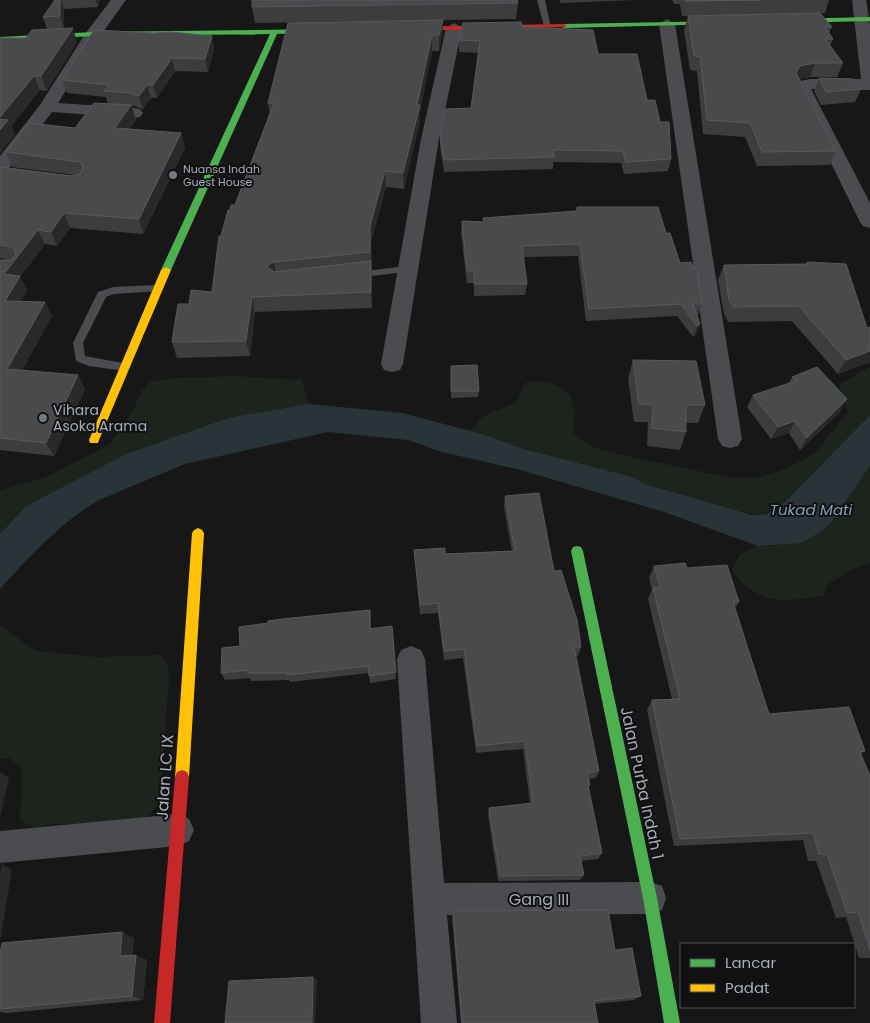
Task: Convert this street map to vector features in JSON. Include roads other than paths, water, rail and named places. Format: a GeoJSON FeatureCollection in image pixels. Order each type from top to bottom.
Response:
{"type":"FeatureCollection","features":[{"type":"Feature","properties":{"kind":"street"},"geometry":{"type":"LineString","coordinates":[[0,168],[47,107],[93,34],[119,0]]}},
{"type":"Feature","properties":{"kind":"street"},"geometry":{"type":"LineString","coordinates":[[859,0],[865,19],[870,85],[803,84],[801,88],[870,222]]}},
{"type":"Feature","properties":{"kind":"street"},"geometry":{"type":"LineString","coordinates":[[774,22],[865,19]]}},
{"type":"Feature","properties":{"kind":"street"},"geometry":{"type":"LineString","coordinates":[[394,29],[735,22]]}},
{"type":"Feature","properties":{"kind":"street"},"geometry":{"type":"LineString","coordinates":[[667,24],[730,439]]}},
{"type":"Feature","properties":{"kind":"street"},"geometry":{"type":"LineString","coordinates":[[392,364],[430,139],[454,28]]}},
{"type":"Feature","properties":{"kind":"street"},"geometry":{"type":"LineString","coordinates":[[0,39],[93,34],[334,31]]}},
{"type":"Feature","properties":{"kind":"street"},"geometry":{"type":"LineString","coordinates":[[94,440],[157,289],[274,32]]}},
{"type":"Feature","properties":{"kind":"street"},"geometry":{"type":"LineString","coordinates":[[47,107],[134,112]]}},
{"type":"Feature","properties":{"kind":"street"},"geometry":{"type":"LineString","coordinates":[[0,173],[20,175]]}},
{"type":"Feature","properties":{"kind":"street","name":"Jalan LC IX"},"geometry":{"type":"LineString","coordinates":[[162,1023],[178,830],[198,533]]}},
{"type":"Feature","properties":{"kind":"street","name":"Jalan Purba Indah 1"},"geometry":{"type":"LineString","coordinates":[[577,552],[650,898],[672,1023]]}},
{"type":"Feature","properties":{"kind":"street"},"geometry":{"type":"LineString","coordinates":[[410,659],[439,1023]]}},
{"type":"Feature","properties":{"kind":"street"},"geometry":{"type":"LineString","coordinates":[[0,847],[178,830]]}},
{"type":"Feature","properties":{"kind":"street","name":"Gang III"},"geometry":{"type":"LineString","coordinates":[[428,899],[650,898]]}},
{"type":"Feature","properties":{"kind":"lane"},"geometry":{"type":"LineString","coordinates":[[540,0],[548,26]]}},
{"type":"Feature","properties":{"kind":"lane"},"geometry":{"type":"LineString","coordinates":[[342,276],[408,269]]}},
{"type":"Feature","properties":{"kind":"lane"},"geometry":{"type":"LineString","coordinates":[[124,367],[89,362],[80,358],[78,342],[102,294],[113,291],[157,289]]}},
{"type":"Feature","properties":{"kind":"water","name":"Tukad Mati"},"geometry":{"type":"Polygon","coordinates":[[[308,404],[403,413],[485,435],[524,449],[632,477],[645,484],[752,515],[766,514],[778,509],[870,415],[870,466],[830,524],[822,531],[801,543],[758,546],[664,512],[517,469],[442,452],[408,440],[328,432],[185,464],[99,500],[59,529],[0,589],[0,534],[26,506],[126,454],[228,418],[308,404]]]}},
{"type":"Feature","properties":{"kind":"place","name":"Nuansa Indah Guest House"},"geometry":{"type":"Point","coordinates":[173,175]}},
{"type":"Feature","properties":{"kind":"place","name":"Vihara Asoka Arama"},"geometry":{"type":"Point","coordinates":[43,418]}}]}
